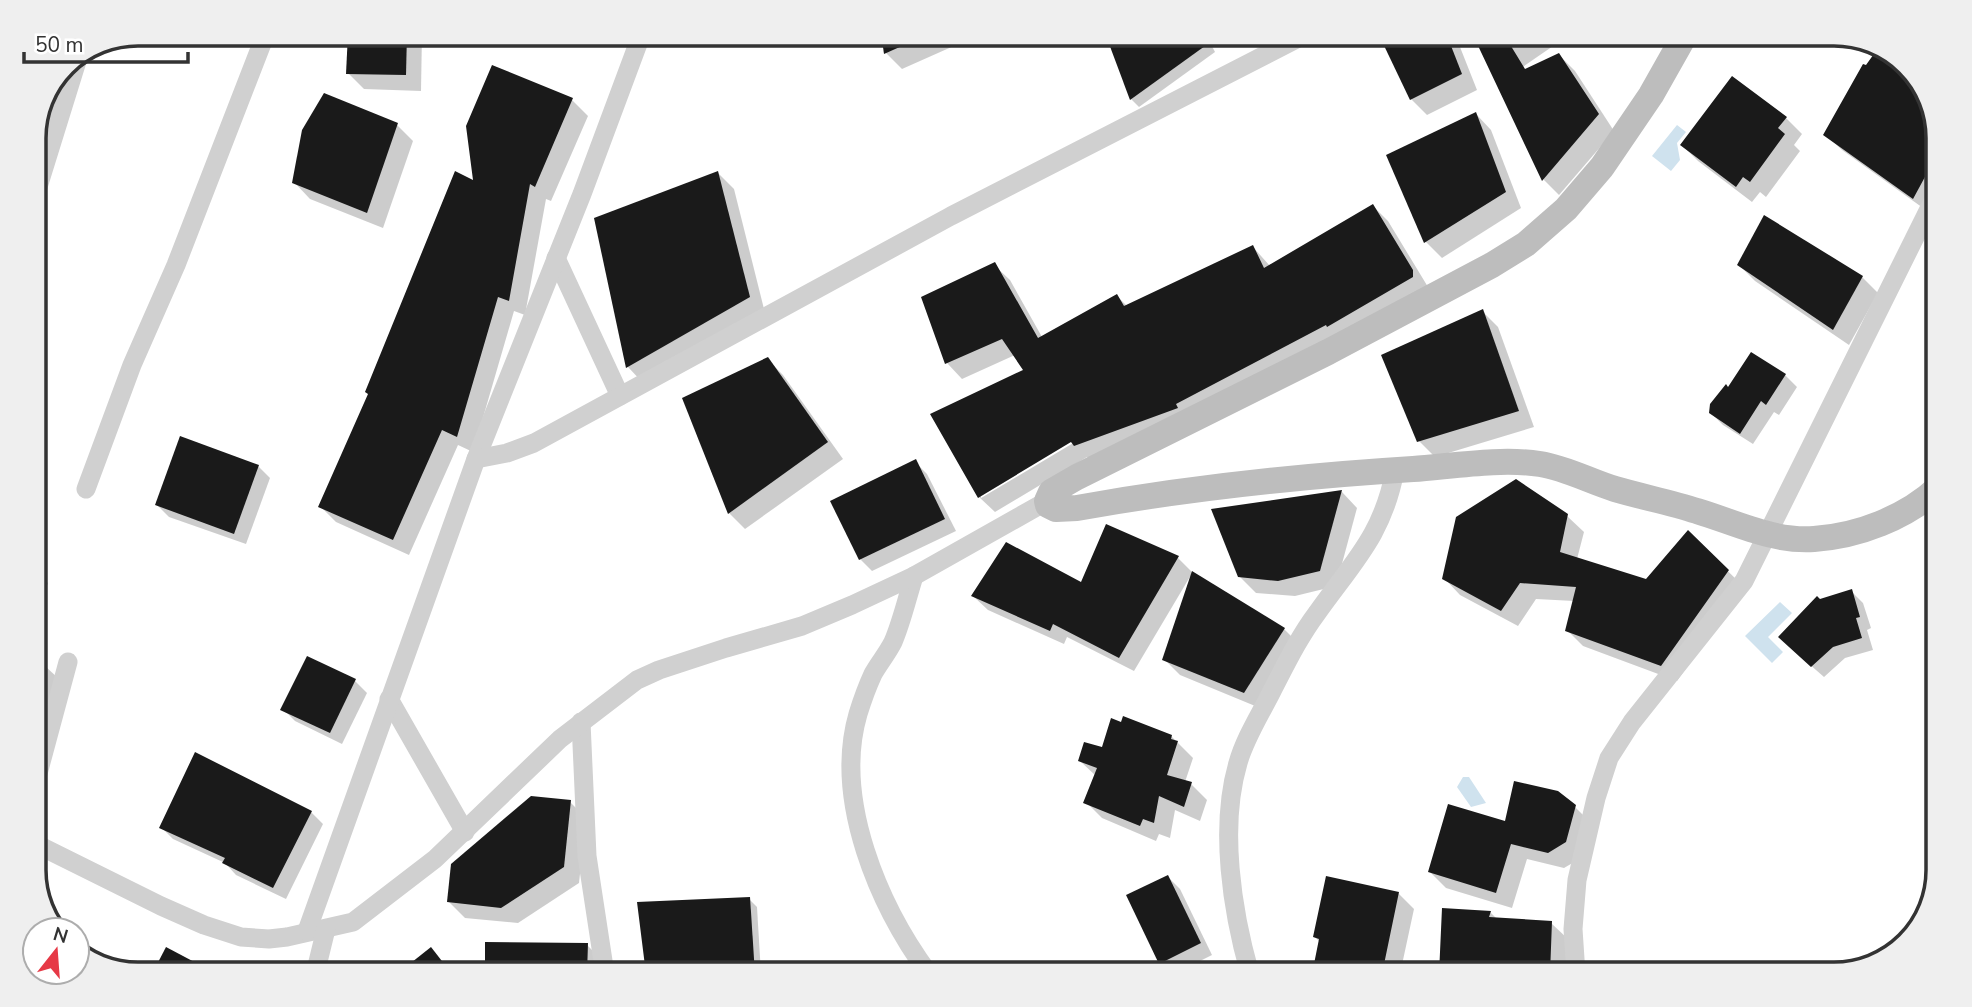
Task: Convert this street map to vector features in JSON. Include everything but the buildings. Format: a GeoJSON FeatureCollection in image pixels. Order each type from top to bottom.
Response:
{"type":"FeatureCollection","features":[{"type":"Feature","properties":{"kind":"street"},"geometry":{"type":"LineString","coordinates":[[86,489],[132,365],[176,265],[261,46]]}},
{"type":"Feature","properties":{"kind":"street"},"geometry":{"type":"LineString","coordinates":[[316,962],[317,930],[389,699],[476,459],[637,46]]}},
{"type":"Feature","properties":{"kind":"street"},"geometry":{"type":"LineString","coordinates":[[476,459],[507,453],[534,443],[951,216],[1283,46]]}},
{"type":"Feature","properties":{"kind":"street"},"geometry":{"type":"LineString","coordinates":[[46,850],[204,925],[241,937],[287,937],[353,922],[435,859],[466,832],[535,762],[625,688],[659,670],[802,626],[914,576],[1047,501],[1051,492],[1077,477],[1328,352],[1526,244],[1566,209],[1602,167],[1651,95],[1679,46]]}},
{"type":"Feature","properties":{"kind":"street"},"geometry":{"type":"LineString","coordinates":[[46,161],[74,70]]}},
{"type":"Feature","properties":{"kind":"street"},"geometry":{"type":"LineString","coordinates":[[1575,962],[1573,929],[1577,880],[1596,798],[1609,758],[1632,722],[1732,599],[1753,566],[1926,215]]}},
{"type":"Feature","properties":{"kind":"street"},"geometry":{"type":"LineString","coordinates":[[556,258],[620,396]]}},
{"type":"Feature","properties":{"kind":"street"},"geometry":{"type":"LineString","coordinates":[[1047,501],[1051,507],[1060,509],[1231,484],[1395,470],[1537,463],[1554,466],[1615,489],[1695,510],[1768,534],[1812,539],[1844,535],[1887,521],[1926,497]]}},
{"type":"Feature","properties":{"kind":"street"},"geometry":{"type":"LineString","coordinates":[[1247,962],[1235,909],[1229,844],[1232,793],[1237,765],[1299,639],[1371,540],[1385,512],[1395,470]]}},
{"type":"Feature","properties":{"kind":"street"},"geometry":{"type":"LineString","coordinates":[[914,576],[896,633],[869,684],[857,719],[852,790],[859,827],[873,871],[901,930],[921,962]]}},
{"type":"Feature","properties":{"kind":"street"},"geometry":{"type":"LineString","coordinates":[[46,744],[68,662]]}},
{"type":"Feature","properties":{"kind":"street"},"geometry":{"type":"LineString","coordinates":[[389,699],[466,832]]}},
{"type":"Feature","properties":{"kind":"street"},"geometry":{"type":"LineString","coordinates":[[581,722],[587,856],[603,962]]}},
{"type":"Feature","properties":{"kind":"water"},"geometry":{"type":"Polygon","coordinates":[[[1677,125],[1686,132],[1677,143],[1680,160],[1671,171],[1652,156],[1677,125]]]}},
{"type":"Feature","properties":{"kind":"water"},"geometry":{"type":"Polygon","coordinates":[[[1780,602],[1792,613],[1768,637],[1783,652],[1772,663],[1745,636],[1780,602]]]}},
{"type":"Feature","properties":{"kind":"water"},"geometry":{"type":"Polygon","coordinates":[[[1463,777],[1469,777],[1486,803],[1471,807],[1457,787],[1463,777]]]}}]}
